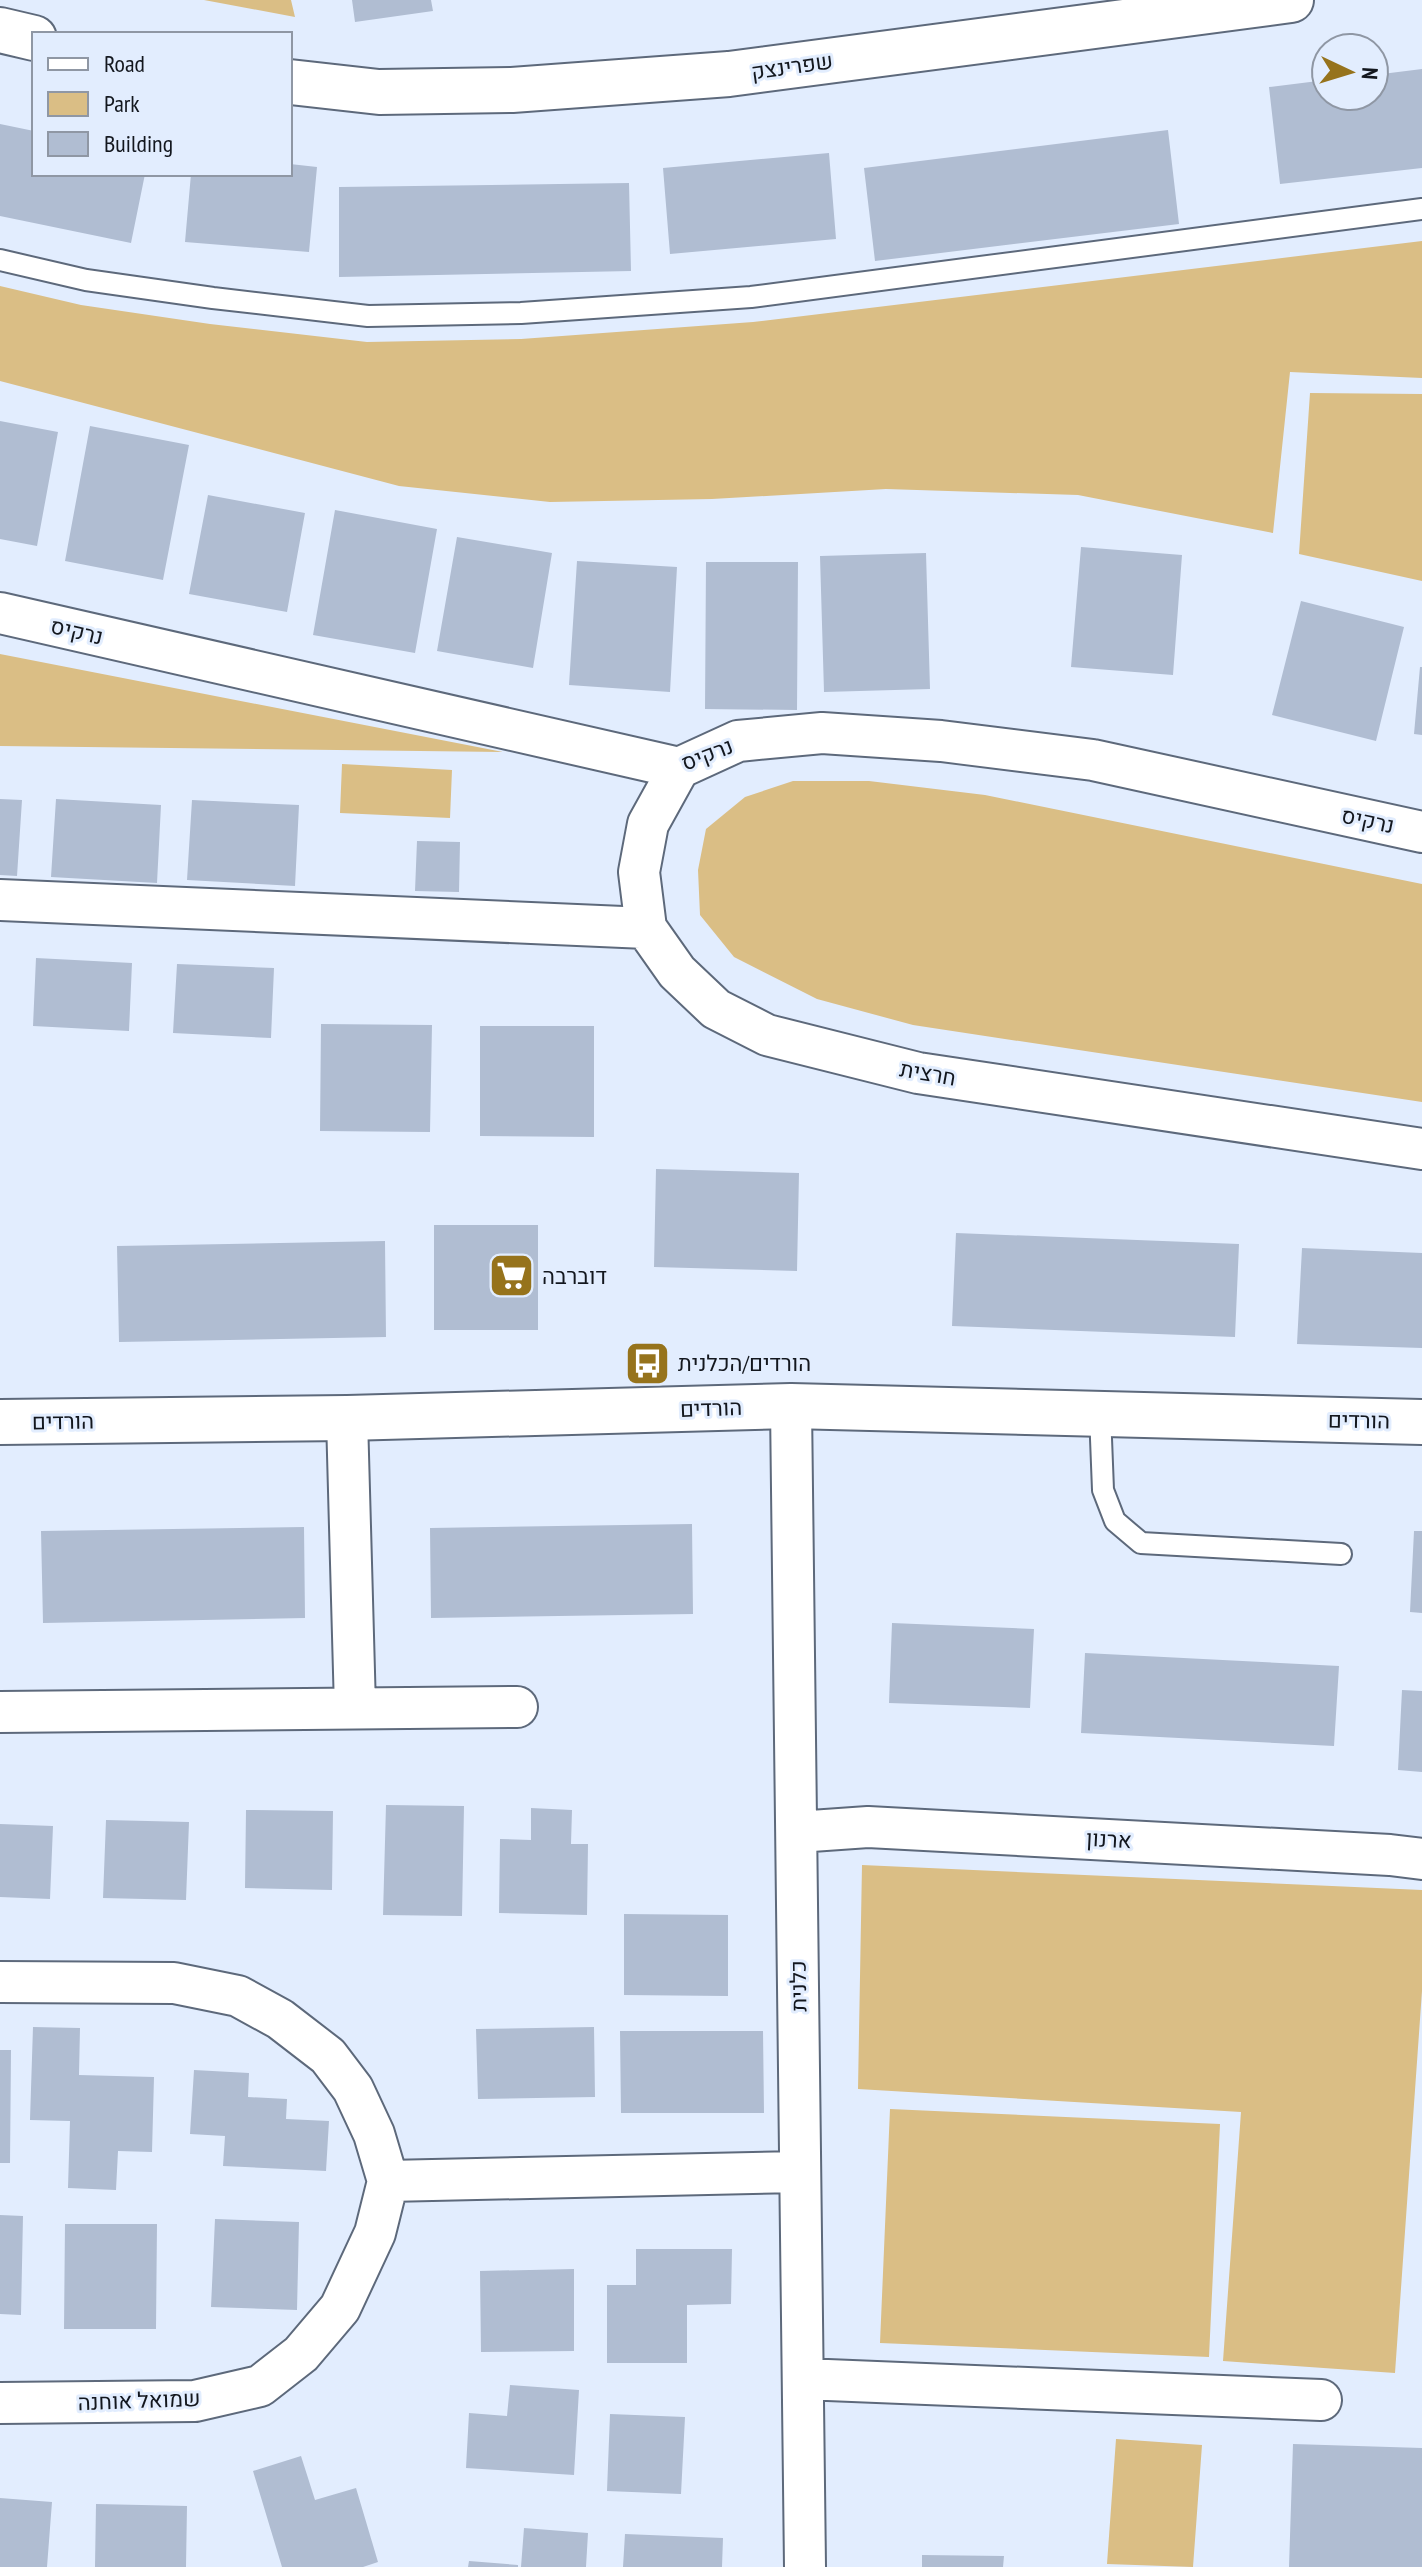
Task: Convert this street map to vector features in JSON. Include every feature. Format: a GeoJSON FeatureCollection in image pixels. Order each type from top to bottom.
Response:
{"type":"FeatureCollection","features":[{"type":"Feature","properties":{"kind":"street","name":"שפרינצק"},"geometry":{"type":"LineString","coordinates":[[292,82],[379,92],[512,90],[729,74],[1291,0]]}},
{"type":"Feature","properties":{"kind":"street"},"geometry":{"type":"LineString","coordinates":[[0,30],[32,38]]}},
{"type":"Feature","properties":{"kind":"street","name":"נרקיס"},"geometry":{"type":"LineString","coordinates":[[0,613],[679,768],[738,741],[822,733],[941,741],[1093,760],[1422,832]]}},
{"type":"Feature","properties":{"kind":"street","name":"חרצית"},"geometry":{"type":"LineString","coordinates":[[679,768],[648,824],[639,872],[646,928],[677,972],[716,1009],[767,1035],[918,1073],[1422,1149]]}},
{"type":"Feature","properties":{"kind":"street"},"geometry":{"type":"LineString","coordinates":[[0,900],[646,928]]}},
{"type":"Feature","properties":{"kind":"street","name":"הורדים"},"geometry":{"type":"LineString","coordinates":[[0,1422],[347,1418],[791,1406],[1422,1422]]}},
{"type":"Feature","properties":{"kind":"street","name":"כלנית"},"geometry":{"type":"LineString","coordinates":[[791,1406],[805,2567]]}},
{"type":"Feature","properties":{"kind":"street"},"geometry":{"type":"LineString","coordinates":[[347,1418],[355,1708]]}},
{"type":"Feature","properties":{"kind":"street"},"geometry":{"type":"LineString","coordinates":[[0,1712],[517,1707]]}},
{"type":"Feature","properties":{"kind":"street","name":"ארנון"},"geometry":{"type":"LineString","coordinates":[[797,1832],[868,1827],[967,1831],[1422,1859]]}},
{"type":"Feature","properties":{"kind":"street"},"geometry":{"type":"LineString","coordinates":[[0,1982],[174,1983],[238,1996],[280,2019],[328,2056],[353,2089],[374,2134],[388,2181],[800,2172]]}},
{"type":"Feature","properties":{"kind":"street","name":"שמואל אוחנה"},"geometry":{"type":"LineString","coordinates":[[0,2403],[195,2401],[260,2386],[301,2354],[340,2308],[375,2233],[388,2181]]}},
{"type":"Feature","properties":{"kind":"street"},"geometry":{"type":"LineString","coordinates":[[803,2379],[1321,2400]]}},
{"type":"Feature","properties":{"kind":"lane"},"geometry":{"type":"LineString","coordinates":[[0,260],[86,280],[368,316],[521,313],[751,297],[1422,209]]}},
{"type":"Feature","properties":{"kind":"lane"},"geometry":{"type":"LineString","coordinates":[[1100,1413],[1103,1490],[1115,1521],[1141,1543],[1341,1554]]}},
{"type":"Feature","properties":{"kind":"green space"},"geometry":{"type":"Polygon","coordinates":[[[204,0],[291,0],[295,17],[204,0]]]}},
{"type":"Feature","properties":{"kind":"green space"},"geometry":{"type":"Polygon","coordinates":[[[1422,241],[1422,378],[1290,372],[1273,533],[1078,495],[886,489],[712,499],[550,502],[399,486],[0,381],[0,286],[81,305],[367,342],[521,339],[753,322],[1422,241]]]}},
{"type":"Feature","properties":{"kind":"green space"},"geometry":{"type":"Polygon","coordinates":[[[1310,393],[1422,394],[1422,581],[1299,554],[1310,393]]]}},
{"type":"Feature","properties":{"kind":"green space"},"geometry":{"type":"Polygon","coordinates":[[[0,654],[503,752],[0,746],[0,654]]]}},
{"type":"Feature","properties":{"kind":"green space"},"geometry":{"type":"Polygon","coordinates":[[[342,764],[452,770],[450,818],[340,813],[342,764]]]}},
{"type":"Feature","properties":{"kind":"green space"},"geometry":{"type":"Polygon","coordinates":[[[793,781],[869,781],[985,795],[1422,884],[1422,1102],[913,1025],[817,999],[734,957],[700,915],[698,870],[706,829],[745,797],[793,781]]]}},
{"type":"Feature","properties":{"kind":"green space"},"geometry":{"type":"Polygon","coordinates":[[[862,1865],[1422,1890],[1422,1991],[1395,2373],[1223,2361],[1241,2112],[858,2089],[862,1865]]]}},
{"type":"Feature","properties":{"kind":"green space"},"geometry":{"type":"Polygon","coordinates":[[[890,2109],[1220,2124],[1209,2357],[880,2343],[890,2109]]]}},
{"type":"Feature","properties":{"kind":"green space"},"geometry":{"type":"Polygon","coordinates":[[[1116,2439],[1202,2445],[1193,2567],[1107,2564],[1116,2439]]]}},
{"type":"Feature","properties":{"kind":"building"},"geometry":{"type":"Polygon","coordinates":[[[352,0],[431,0],[433,11],[355,22],[352,0]]]}},
{"type":"Feature","properties":{"kind":"building"},"geometry":{"type":"Polygon","coordinates":[[[1422,69],[1422,168],[1280,184],[1269,87],[1310,82],[1310,112],[1390,112],[1390,73],[1422,69]]]}},
{"type":"Feature","properties":{"kind":"building"},"geometry":{"type":"Polygon","coordinates":[[[0,124],[32,131],[32,176],[145,176],[131,243],[0,216],[0,124]]]}},
{"type":"Feature","properties":{"kind":"building"},"geometry":{"type":"Polygon","coordinates":[[[1168,130],[1179,224],[875,261],[864,168],[1168,130]]]}},
{"type":"Feature","properties":{"kind":"building"},"geometry":{"type":"Polygon","coordinates":[[[829,153],[836,239],[670,254],[663,168],[829,153]]]}},
{"type":"Feature","properties":{"kind":"building"},"geometry":{"type":"Polygon","coordinates":[[[292,164],[317,167],[309,252],[185,242],[191,176],[292,176],[292,164]]]}},
{"type":"Feature","properties":{"kind":"building"},"geometry":{"type":"Polygon","coordinates":[[[629,183],[631,271],[339,277],[339,187],[629,183]]]}},
{"type":"Feature","properties":{"kind":"building"},"geometry":{"type":"Polygon","coordinates":[[[0,421],[58,432],[37,546],[0,539],[0,421]]]}},
{"type":"Feature","properties":{"kind":"building"},"geometry":{"type":"Polygon","coordinates":[[[90,426],[189,445],[163,580],[65,561],[90,426]]]}},
{"type":"Feature","properties":{"kind":"building"},"geometry":{"type":"Polygon","coordinates":[[[208,495],[305,513],[287,612],[189,594],[208,495]]]}},
{"type":"Feature","properties":{"kind":"building"},"geometry":{"type":"Polygon","coordinates":[[[335,510],[437,529],[415,653],[313,635],[335,510]]]}},
{"type":"Feature","properties":{"kind":"building"},"geometry":{"type":"Polygon","coordinates":[[[457,537],[552,553],[533,668],[437,651],[457,537]]]}},
{"type":"Feature","properties":{"kind":"building"},"geometry":{"type":"Polygon","coordinates":[[[1081,547],[1182,555],[1173,675],[1071,667],[1081,547]]]}},
{"type":"Feature","properties":{"kind":"building"},"geometry":{"type":"Polygon","coordinates":[[[926,553],[930,689],[824,692],[820,556],[926,553]]]}},
{"type":"Feature","properties":{"kind":"building"},"geometry":{"type":"Polygon","coordinates":[[[577,561],[677,567],[670,692],[569,685],[577,561]]]}},
{"type":"Feature","properties":{"kind":"building"},"geometry":{"type":"Polygon","coordinates":[[[706,562],[798,562],[797,710],[705,709],[706,562]]]}},
{"type":"Feature","properties":{"kind":"building"},"geometry":{"type":"Polygon","coordinates":[[[1301,601],[1404,627],[1376,741],[1272,715],[1301,601]]]}},
{"type":"Feature","properties":{"kind":"building"},"geometry":{"type":"Polygon","coordinates":[[[1422,667],[1422,735],[1414,734],[1422,667]]]}},
{"type":"Feature","properties":{"kind":"building"},"geometry":{"type":"Polygon","coordinates":[[[0,799],[22,800],[17,876],[0,875],[0,799]]]}},
{"type":"Feature","properties":{"kind":"building"},"geometry":{"type":"Polygon","coordinates":[[[56,799],[161,805],[157,883],[51,877],[56,799]]]}},
{"type":"Feature","properties":{"kind":"building"},"geometry":{"type":"Polygon","coordinates":[[[192,800],[299,805],[295,886],[187,880],[192,800]]]}},
{"type":"Feature","properties":{"kind":"building"},"geometry":{"type":"Polygon","coordinates":[[[417,841],[460,842],[459,892],[415,891],[417,841]]]}},
{"type":"Feature","properties":{"kind":"building"},"geometry":{"type":"Polygon","coordinates":[[[36,958],[132,963],[129,1031],[33,1026],[36,958]]]}},
{"type":"Feature","properties":{"kind":"building"},"geometry":{"type":"Polygon","coordinates":[[[177,964],[274,968],[271,1038],[173,1033],[177,964]]]}},
{"type":"Feature","properties":{"kind":"building"},"geometry":{"type":"Polygon","coordinates":[[[321,1024],[432,1025],[430,1132],[320,1131],[321,1024]]]}},
{"type":"Feature","properties":{"kind":"building"},"geometry":{"type":"Polygon","coordinates":[[[480,1026],[594,1026],[594,1137],[480,1136],[480,1026]]]}},
{"type":"Feature","properties":{"kind":"building"},"geometry":{"type":"Polygon","coordinates":[[[656,1169],[799,1173],[797,1271],[654,1267],[656,1169]]]}},
{"type":"Feature","properties":{"kind":"building"},"geometry":{"type":"Polygon","coordinates":[[[434,1225],[538,1225],[538,1330],[434,1330],[434,1225]]]}},
{"type":"Feature","properties":{"kind":"building"},"geometry":{"type":"Polygon","coordinates":[[[956,1233],[1239,1244],[1235,1337],[952,1326],[956,1233]]]}},
{"type":"Feature","properties":{"kind":"building"},"geometry":{"type":"Polygon","coordinates":[[[385,1241],[386,1337],[119,1342],[117,1246],[385,1241]]]}},
{"type":"Feature","properties":{"kind":"building"},"geometry":{"type":"Polygon","coordinates":[[[1302,1248],[1422,1253],[1422,1348],[1297,1344],[1302,1248]]]}},
{"type":"Feature","properties":{"kind":"building"},"geometry":{"type":"Polygon","coordinates":[[[692,1524],[693,1614],[431,1618],[430,1528],[692,1524]]]}},
{"type":"Feature","properties":{"kind":"building"},"geometry":{"type":"Polygon","coordinates":[[[304,1527],[305,1618],[43,1623],[41,1531],[304,1527]]]}},
{"type":"Feature","properties":{"kind":"building"},"geometry":{"type":"Polygon","coordinates":[[[1414,1531],[1422,1531],[1422,1613],[1410,1612],[1414,1531]]]}},
{"type":"Feature","properties":{"kind":"building"},"geometry":{"type":"Polygon","coordinates":[[[892,1623],[1034,1629],[1030,1708],[889,1703],[892,1623]]]}},
{"type":"Feature","properties":{"kind":"building"},"geometry":{"type":"Polygon","coordinates":[[[1085,1653],[1339,1666],[1334,1746],[1081,1733],[1085,1653]]]}},
{"type":"Feature","properties":{"kind":"building"},"geometry":{"type":"Polygon","coordinates":[[[1402,1690],[1422,1691],[1422,1772],[1398,1770],[1402,1690]]]}},
{"type":"Feature","properties":{"kind":"building"},"geometry":{"type":"Polygon","coordinates":[[[386,1805],[464,1806],[462,1916],[383,1915],[386,1805]]]}},
{"type":"Feature","properties":{"kind":"building"},"geometry":{"type":"Polygon","coordinates":[[[531,1808],[572,1810],[571,1844],[588,1844],[587,1915],[499,1913],[500,1839],[531,1840],[531,1808]]]}},
{"type":"Feature","properties":{"kind":"building"},"geometry":{"type":"Polygon","coordinates":[[[246,1810],[333,1811],[332,1890],[245,1888],[246,1810]]]}},
{"type":"Feature","properties":{"kind":"building"},"geometry":{"type":"Polygon","coordinates":[[[106,1820],[189,1822],[186,1900],[103,1898],[106,1820]]]}},
{"type":"Feature","properties":{"kind":"building"},"geometry":{"type":"Polygon","coordinates":[[[0,1824],[53,1826],[50,1899],[0,1897],[0,1824]]]}},
{"type":"Feature","properties":{"kind":"building"},"geometry":{"type":"Polygon","coordinates":[[[624,1914],[728,1915],[728,1996],[624,1995],[624,1914]]]}},
{"type":"Feature","properties":{"kind":"building"},"geometry":{"type":"Polygon","coordinates":[[[33,2027],[80,2028],[79,2075],[154,2077],[152,2152],[118,2151],[116,2190],[68,2188],[70,2121],[30,2120],[33,2027]]]}},
{"type":"Feature","properties":{"kind":"building"},"geometry":{"type":"Polygon","coordinates":[[[594,2027],[595,2097],[478,2099],[476,2029],[594,2027]]]}},
{"type":"Feature","properties":{"kind":"building"},"geometry":{"type":"Polygon","coordinates":[[[620,2031],[763,2031],[764,2113],[621,2113],[620,2031]]]}},
{"type":"Feature","properties":{"kind":"building"},"geometry":{"type":"Polygon","coordinates":[[[0,2050],[11,2050],[10,2163],[0,2163],[0,2050]]]}},
{"type":"Feature","properties":{"kind":"building"},"geometry":{"type":"Polygon","coordinates":[[[194,2070],[249,2073],[248,2097],[287,2099],[286,2119],[329,2121],[326,2171],[223,2166],[225,2136],[190,2134],[194,2070]]]}},
{"type":"Feature","properties":{"kind":"building"},"geometry":{"type":"Polygon","coordinates":[[[0,2215],[23,2216],[21,2315],[0,2314],[0,2215]]]}},
{"type":"Feature","properties":{"kind":"building"},"geometry":{"type":"Polygon","coordinates":[[[215,2219],[299,2222],[297,2310],[211,2307],[215,2219]]]}},
{"type":"Feature","properties":{"kind":"building"},"geometry":{"type":"Polygon","coordinates":[[[65,2224],[157,2224],[156,2329],[64,2329],[65,2224]]]}},
{"type":"Feature","properties":{"kind":"building"},"geometry":{"type":"Polygon","coordinates":[[[636,2249],[732,2249],[731,2304],[687,2305],[687,2363],[607,2363],[607,2285],[636,2285],[636,2249]]]}},
{"type":"Feature","properties":{"kind":"building"},"geometry":{"type":"Polygon","coordinates":[[[574,2269],[574,2351],[481,2352],[480,2271],[574,2269]]]}},
{"type":"Feature","properties":{"kind":"building"},"geometry":{"type":"Polygon","coordinates":[[[510,2385],[579,2390],[574,2475],[466,2468],[469,2413],[507,2416],[510,2385]]]}},
{"type":"Feature","properties":{"kind":"building"},"geometry":{"type":"Polygon","coordinates":[[[610,2414],[685,2417],[681,2494],[607,2491],[610,2414]]]}},
{"type":"Feature","properties":{"kind":"building"},"geometry":{"type":"Polygon","coordinates":[[[1293,2444],[1422,2448],[1422,2567],[1289,2567],[1293,2444]]]}},
{"type":"Feature","properties":{"kind":"building"},"geometry":{"type":"Polygon","coordinates":[[[301,2456],[315,2500],[356,2488],[378,2562],[363,2567],[282,2567],[253,2471],[301,2456]]]}},
{"type":"Feature","properties":{"kind":"building"},"geometry":{"type":"Polygon","coordinates":[[[0,2498],[52,2502],[47,2567],[0,2567],[0,2498]]]}},
{"type":"Feature","properties":{"kind":"building"},"geometry":{"type":"Polygon","coordinates":[[[96,2504],[187,2506],[186,2567],[95,2567],[96,2504]]]}},
{"type":"Feature","properties":{"kind":"building"},"geometry":{"type":"Polygon","coordinates":[[[524,2528],[588,2533],[586,2567],[521,2567],[524,2528]]]}},
{"type":"Feature","properties":{"kind":"building"},"geometry":{"type":"Polygon","coordinates":[[[625,2534],[723,2538],[722,2567],[623,2567],[625,2534]]]}},
{"type":"Feature","properties":{"kind":"building"},"geometry":{"type":"Polygon","coordinates":[[[922,2555],[1004,2556],[1003,2567],[922,2567],[922,2555]]]}},
{"type":"Feature","properties":{"kind":"building"},"geometry":{"type":"Polygon","coordinates":[[[469,2561],[518,2565],[518,2567],[468,2567],[469,2561]]]}},
{"type":"Feature","properties":{"kind":"place","name":"דוברבה"},"geometry":{"type":"Point","coordinates":[511,1276]}},
{"type":"Feature","properties":{"kind":"place","name":"הורדים/הכלנית"},"geometry":{"type":"Point","coordinates":[647,1363]}}]}
